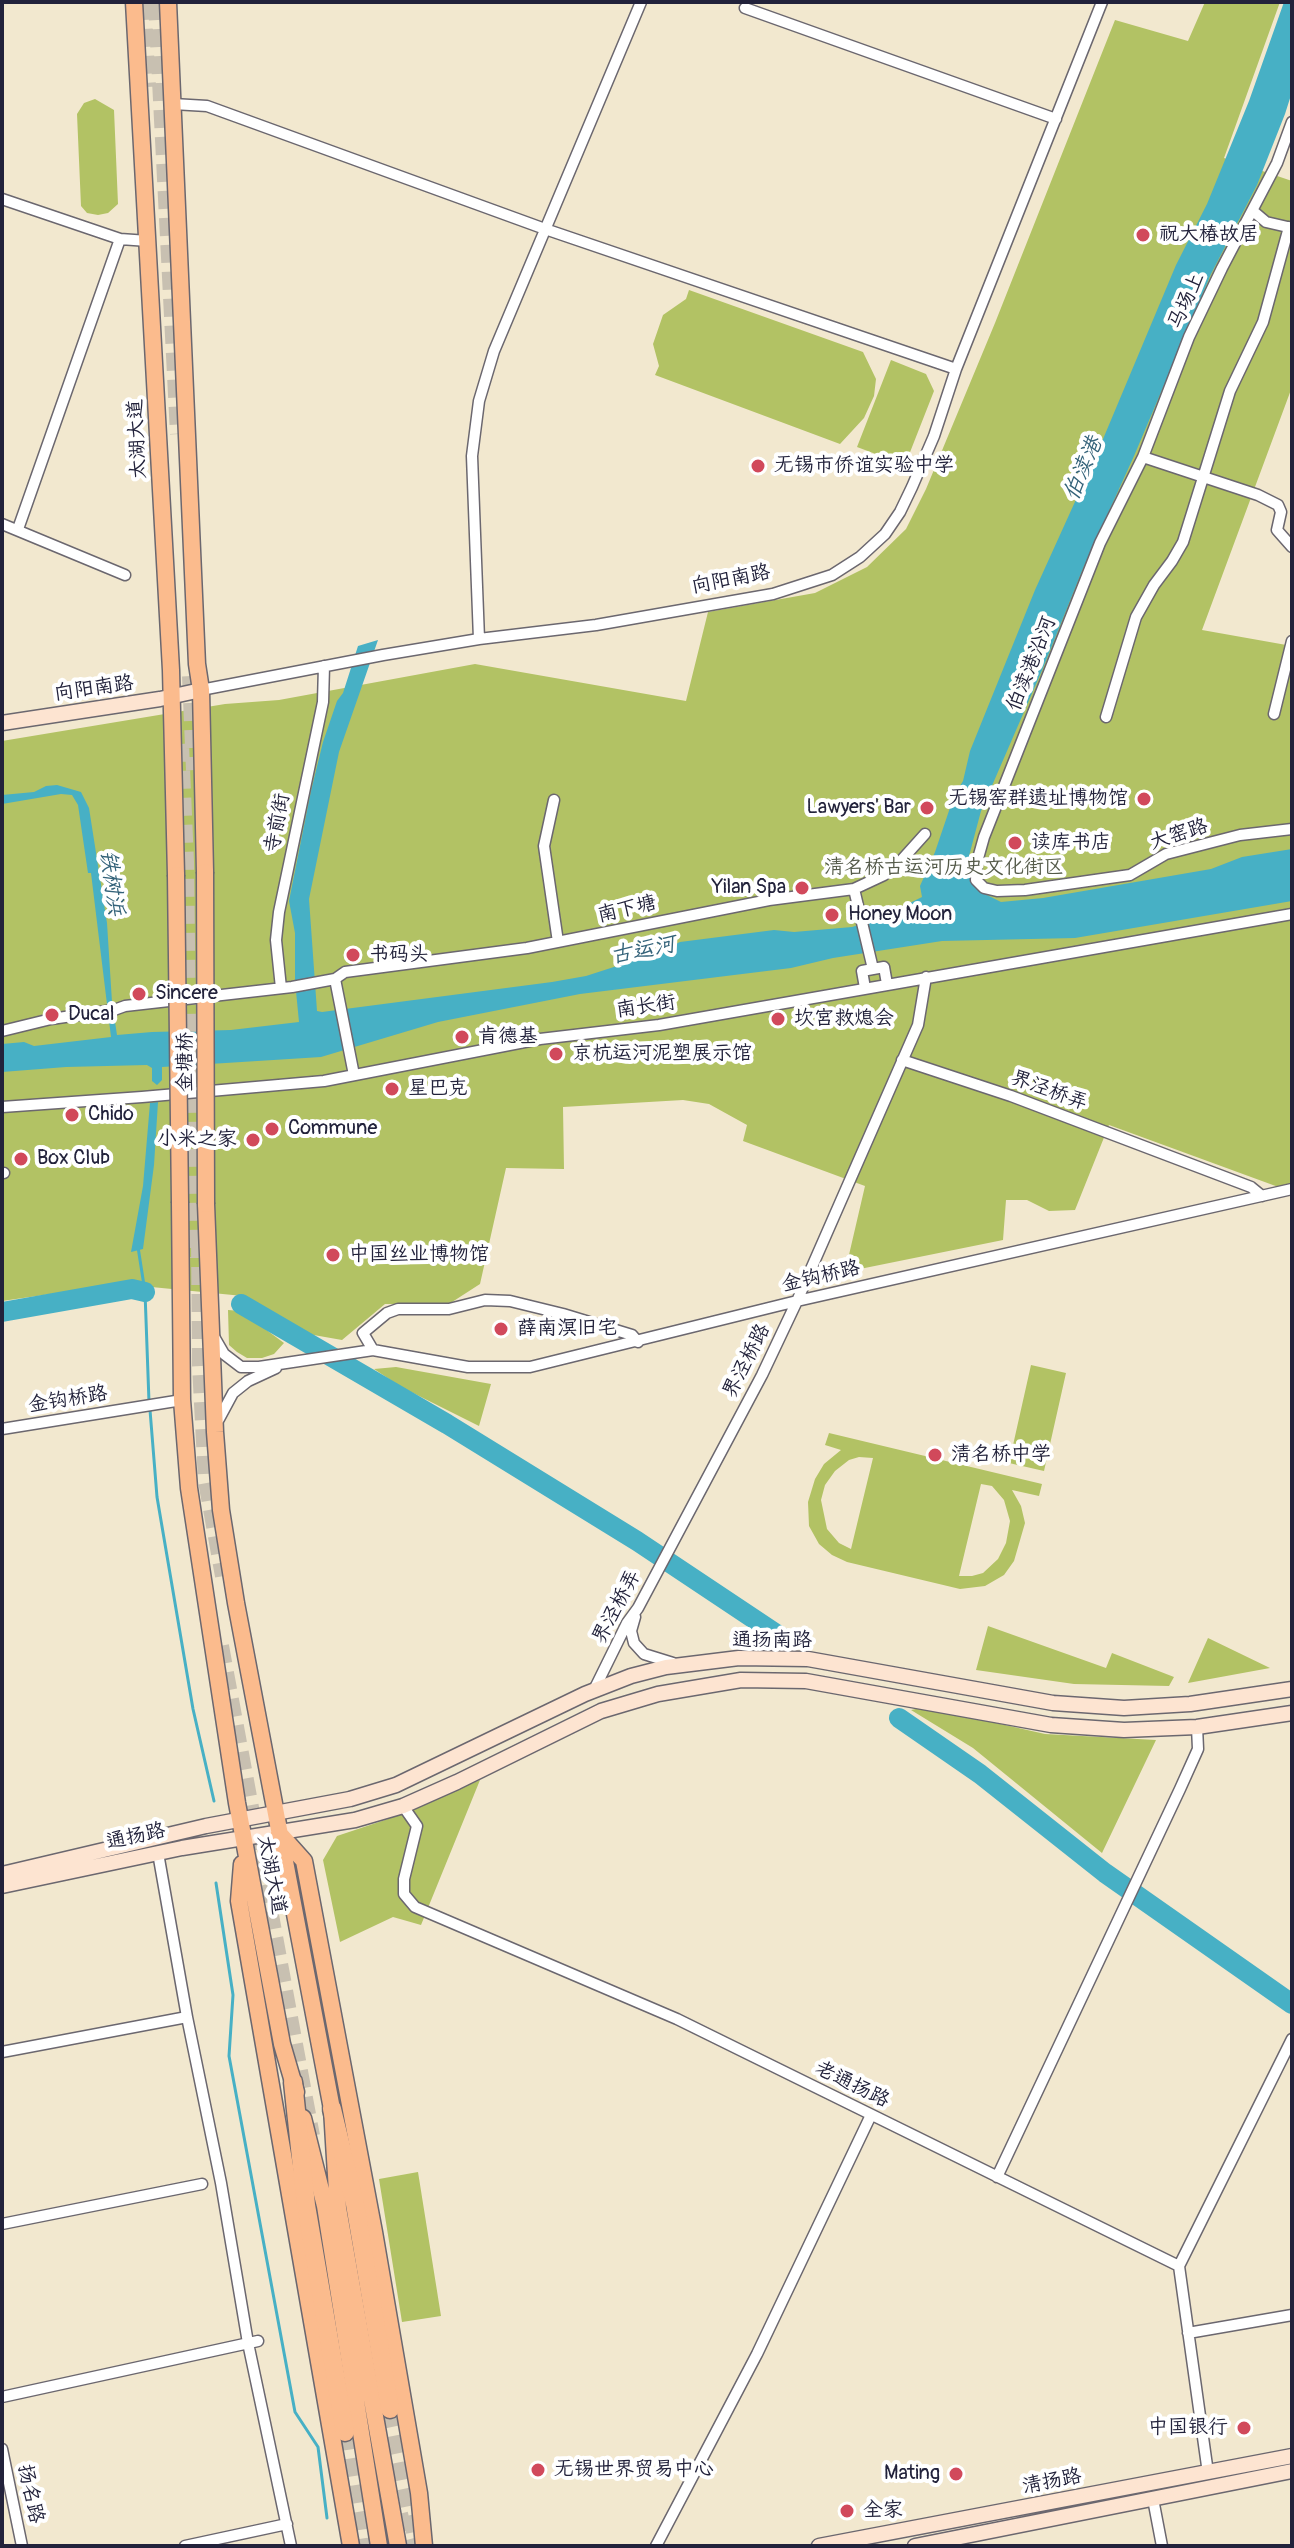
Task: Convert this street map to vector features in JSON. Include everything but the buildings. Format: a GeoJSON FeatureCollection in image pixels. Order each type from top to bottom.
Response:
{"type":"FeatureCollection","features":[{"type":"Feature","properties":{"kind":"highway"},"geometry":{"type":"LineString","coordinates":[[293,2082],[306,2205],[345,2432]]}},
{"type":"Feature","properties":{"kind":"highway"},"geometry":{"type":"LineString","coordinates":[[332,2109],[355,2204],[390,2409]]}},
{"type":"Feature","properties":{"kind":"main road","name":"太湖大道"},"geometry":{"type":"LineString","coordinates":[[134,2],[172,695],[182,1400],[189,1488],[240,1819],[282,2044],[325,2206],[379,2546]]}},
{"type":"Feature","properties":{"kind":"main road"},"geometry":{"type":"LineString","coordinates":[[168,2],[196,648],[201,690]]}},
{"type":"Feature","properties":{"kind":"main road","name":"向阳南路"},"geometry":{"type":"LineString","coordinates":[[2,723],[150,701],[201,690]]}},
{"type":"Feature","properties":{"kind":"main road","name":"金塘桥"},"geometry":{"type":"LineString","coordinates":[[201,690],[206,1204]]}},
{"type":"Feature","properties":{"kind":"main road","name":"太湖大道"},"geometry":{"type":"LineString","coordinates":[[206,1204],[215,1432],[224,1525],[332,2109],[338,2208],[398,2546]]}},
{"type":"Feature","properties":{"kind":"main road","name":"通扬南路"},"geometry":{"type":"LineString","coordinates":[[275,1812],[350,1799],[396,1785],[594,1690],[631,1676],[739,1658],[808,1659],[1053,1703],[1124,1708],[1190,1704],[1292,1689]]}},
{"type":"Feature","properties":{"kind":"main road","name":"通扬南路"},"geometry":{"type":"LineString","coordinates":[[279,1833],[355,1820],[403,1806],[601,1711],[658,1694],[741,1680],[806,1681],[1051,1725],[1124,1730],[1197,1727],[1292,1713]]}},
{"type":"Feature","properties":{"kind":"main road","name":"通扬路"},"geometry":{"type":"LineString","coordinates":[[2,1874],[275,1812]]}},
{"type":"Feature","properties":{"kind":"main road"},"geometry":{"type":"LineString","coordinates":[[279,1833],[304,1861],[374,2232],[419,2493],[424,2546]]}},
{"type":"Feature","properties":{"kind":"main road","name":"通扬路"},"geometry":{"type":"LineString","coordinates":[[2,1886],[158,1853],[279,1833]]}},
{"type":"Feature","properties":{"kind":"main road"},"geometry":{"type":"LineString","coordinates":[[244,1838],[239,1901],[351,2546]]}},
{"type":"Feature","properties":{"kind":"main road"},"geometry":{"type":"LineString","coordinates":[[282,2044],[283,2157]]}},
{"type":"Feature","properties":{"kind":"main road","name":"清扬路"},"geometry":{"type":"LineString","coordinates":[[819,2546],[880,2540],[1292,2456]]}},
{"type":"Feature","properties":{"kind":"main road","name":"清扬路"},"geometry":{"type":"LineString","coordinates":[[915,2546],[1292,2471]]}},
{"type":"Feature","properties":{"kind":"street"},"geometry":{"type":"LineString","coordinates":[[479,639],[472,456],[479,401],[494,351],[641,2]]}},
{"type":"Feature","properties":{"kind":"street","name":"向阳南路"},"geometry":{"type":"LineString","coordinates":[[201,690],[383,655],[479,639],[596,625],[773,594],[832,575],[860,557],[885,534],[900,512],[934,436],[956,369],[1102,2]]}},
{"type":"Feature","properties":{"kind":"street"},"geometry":{"type":"LineString","coordinates":[[745,8],[1056,119]]}},
{"type":"Feature","properties":{"kind":"street"},"geometry":{"type":"LineString","coordinates":[[173,104],[207,106],[545,229],[956,369]]}},
{"type":"Feature","properties":{"kind":"street","name":"马场上"},"geometry":{"type":"LineString","coordinates":[[1143,457],[1189,337],[1277,163],[1292,122]]}},
{"type":"Feature","properties":{"kind":"street"},"geometry":{"type":"LineString","coordinates":[[2,199],[120,239],[148,241]]}},
{"type":"Feature","properties":{"kind":"street"},"geometry":{"type":"LineString","coordinates":[[1106,717],[1136,617],[1183,542],[1230,391],[1263,322],[1291,228],[1266,222],[1253,211]]}},
{"type":"Feature","properties":{"kind":"street"},"geometry":{"type":"LineString","coordinates":[[18,529],[120,239]]}},
{"type":"Feature","properties":{"kind":"street"},"geometry":{"type":"LineString","coordinates":[[1143,457],[1258,495],[1278,505],[1281,512],[1277,530],[1292,547]]}},
{"type":"Feature","properties":{"kind":"street","name":"伯渎港沿河"},"geometry":{"type":"LineString","coordinates":[[984,888],[976,880],[975,872],[984,837],[1100,543],[1143,457]]}},
{"type":"Feature","properties":{"kind":"street"},"geometry":{"type":"LineString","coordinates":[[2,524],[125,575]]}},
{"type":"Feature","properties":{"kind":"street"},"geometry":{"type":"LineString","coordinates":[[1274,714],[1292,641]]}},
{"type":"Feature","properties":{"kind":"street","name":"寺前街"},"geometry":{"type":"LineString","coordinates":[[286,988],[276,940],[279,912],[328,665]]}},
{"type":"Feature","properties":{"kind":"street"},"geometry":{"type":"LineString","coordinates":[[554,800],[544,846],[558,942]]}},
{"type":"Feature","properties":{"kind":"street","name":"大窑路"},"geometry":{"type":"LineString","coordinates":[[984,888],[1025,890],[1130,875],[1166,854],[1240,835],[1292,829]]}},
{"type":"Feature","properties":{"kind":"street","name":"南下塘"},"geometry":{"type":"LineString","coordinates":[[286,988],[335,979],[345,972],[558,942],[769,900],[854,889],[884,875],[925,834]]}},
{"type":"Feature","properties":{"kind":"street"},"geometry":{"type":"LineString","coordinates":[[854,889],[873,969],[887,984]]}},
{"type":"Feature","properties":{"kind":"street","name":"南长街"},"geometry":{"type":"LineString","coordinates":[[2,1107],[324,1081],[540,1039],[659,1025],[1292,914]]}},
{"type":"Feature","properties":{"kind":"street"},"geometry":{"type":"LineString","coordinates":[[865,988],[873,969]]}},
{"type":"Feature","properties":{"kind":"street"},"geometry":{"type":"LineString","coordinates":[[902,1060],[918,1025],[926,977]]}},
{"type":"Feature","properties":{"kind":"street"},"geometry":{"type":"LineString","coordinates":[[335,979],[354,1075]]}},
{"type":"Feature","properties":{"kind":"street"},"geometry":{"type":"LineString","coordinates":[[2,1031],[125,1006],[286,988]]}},
{"type":"Feature","properties":{"kind":"street","name":"界泾桥弄"},"geometry":{"type":"LineString","coordinates":[[902,1060],[1025,1101],[1251,1187],[1262,1196]]}},
{"type":"Feature","properties":{"kind":"street","name":"界泾桥路"},"geometry":{"type":"LineString","coordinates":[[672,1541],[762,1375],[902,1060]]}},
{"type":"Feature","properties":{"kind":"street","name":"金钩桥路"},"geometry":{"type":"LineString","coordinates":[[292,1361],[373,1350],[468,1367],[530,1367],[797,1301],[1292,1189]]}},
{"type":"Feature","properties":{"kind":"street"},"geometry":{"type":"LineString","coordinates":[[373,1350],[363,1333],[387,1313],[398,1309],[449,1309],[485,1300],[510,1301],[563,1314],[632,1335],[638,1342]]}},
{"type":"Feature","properties":{"kind":"street"},"geometry":{"type":"LineString","coordinates":[[211,1330],[224,1354],[241,1367],[292,1361]]}},
{"type":"Feature","properties":{"kind":"street"},"geometry":{"type":"LineString","coordinates":[[215,1432],[223,1408],[233,1393],[248,1381],[292,1361]]}},
{"type":"Feature","properties":{"kind":"street","name":"金钩桥路"},"geometry":{"type":"LineString","coordinates":[[2,1429],[182,1400]]}},
{"type":"Feature","properties":{"kind":"street","name":"界泾桥弄"},"geometry":{"type":"LineString","coordinates":[[594,1690],[672,1541]]}},
{"type":"Feature","properties":{"kind":"street"},"geometry":{"type":"LineString","coordinates":[[638,1608],[631,1631],[634,1643],[644,1654],[681,1666]]}},
{"type":"Feature","properties":{"kind":"street"},"geometry":{"type":"LineString","coordinates":[[997,2177],[1198,1749],[1197,1727]]}},
{"type":"Feature","properties":{"kind":"street","name":"老通扬路"},"geometry":{"type":"LineString","coordinates":[[403,1806],[417,1826],[404,1879],[404,1894],[415,1907],[677,2019],[1179,2266]]}},
{"type":"Feature","properties":{"kind":"street"},"geometry":{"type":"LineString","coordinates":[[158,1853],[187,2017],[291,2546]]}},
{"type":"Feature","properties":{"kind":"street"},"geometry":{"type":"LineString","coordinates":[[2,2052],[187,2017]]}},
{"type":"Feature","properties":{"kind":"street"},"geometry":{"type":"LineString","coordinates":[[1208,2473],[1179,2266],[1292,2039]]}},
{"type":"Feature","properties":{"kind":"street"},"geometry":{"type":"LineString","coordinates":[[656,2546],[757,2354],[871,2115]]}},
{"type":"Feature","properties":{"kind":"street"},"geometry":{"type":"LineString","coordinates":[[2,2224],[202,2184]]}},
{"type":"Feature","properties":{"kind":"street"},"geometry":{"type":"LineString","coordinates":[[1188,2333],[1292,2315]]}},
{"type":"Feature","properties":{"kind":"street"},"geometry":{"type":"LineString","coordinates":[[2,2397],[253,2342]]}},
{"type":"Feature","properties":{"kind":"street","name":"扬名路"},"geometry":{"type":"LineString","coordinates":[[2,2449],[22,2546]]}},
{"type":"Feature","properties":{"kind":"street"},"geometry":{"type":"LineString","coordinates":[[1153,2499],[1162,2546]]}},
{"type":"Feature","properties":{"kind":"street"},"geometry":{"type":"LineString","coordinates":[[185,2546],[287,2524]]}},
{"type":"Feature","properties":{"kind":"green space","name":"清名桥古运河历史文化街区"},"geometry":{"type":"Polygon","coordinates":[[[1205,2],[1280,2],[1224,158],[1292,181],[1292,387],[1202,630],[1292,646],[1292,1192],[1109,1125],[1075,1210],[1049,1211],[1027,1200],[1006,1200],[1003,1240],[845,1272],[865,1186],[743,1141],[747,1125],[709,1104],[683,1100],[563,1107],[564,1169],[506,1168],[480,1284],[449,1304],[385,1304],[342,1340],[308,1334],[243,1296],[121,1284],[2,1301],[2,741],[225,704],[279,700],[475,664],[686,701],[708,612],[815,593],[867,567],[906,529],[926,489],[995,323],[1115,20],[1188,41],[1205,2]]]}},
{"type":"Feature","properties":{"kind":"green space"},"geometry":{"type":"Polygon","coordinates":[[[95,99],[114,110],[118,204],[108,213],[98,215],[87,213],[81,206],[77,114],[84,103],[95,99]]]}},
{"type":"Feature","properties":{"kind":"green space"},"geometry":{"type":"Polygon","coordinates":[[[689,290],[863,352],[876,379],[874,396],[864,418],[840,444],[655,375],[659,366],[653,344],[663,315],[686,299],[689,290]]]}},
{"type":"Feature","properties":{"kind":"green space"},"geometry":{"type":"Polygon","coordinates":[[[891,360],[926,374],[934,391],[905,465],[857,447],[891,360]]]}},
{"type":"Feature","properties":{"kind":"green space"},"geometry":{"type":"Polygon","coordinates":[[[228,1310],[241,1311],[284,1343],[274,1354],[247,1358],[229,1345],[228,1310]]]}},
{"type":"Feature","properties":{"kind":"green space"},"geometry":{"type":"Polygon","coordinates":[[[1031,1365],[1066,1373],[1044,1471],[1009,1463],[1031,1365]]]}},
{"type":"Feature","properties":{"kind":"green space"},"geometry":{"type":"Polygon","coordinates":[[[396,1367],[491,1384],[479,1426],[401,1387],[374,1369],[396,1367]]]}},
{"type":"Feature","properties":{"kind":"green space"},"geometry":{"type":"Polygon","coordinates":[[[829,1433],[1042,1484],[1039,1496],[1012,1490],[1021,1506],[1025,1523],[1014,1561],[1004,1575],[985,1586],[960,1589],[847,1562],[832,1555],[819,1544],[809,1526],[808,1502],[815,1479],[824,1464],[841,1450],[825,1445],[829,1433]],[[873,1458],[849,1460],[835,1471],[825,1485],[821,1500],[827,1529],[839,1543],[851,1549],[873,1458]],[[981,1484],[959,1576],[983,1573],[998,1559],[1006,1543],[1010,1521],[1004,1500],[992,1486],[981,1484]]]}},
{"type":"Feature","properties":{"kind":"green space"},"geometry":{"type":"Polygon","coordinates":[[[988,1626],[1106,1668],[1112,1653],[1174,1677],[1169,1686],[1074,1684],[976,1670],[988,1626]]]}},
{"type":"Feature","properties":{"kind":"green space"},"geometry":{"type":"Polygon","coordinates":[[[1208,1638],[1270,1668],[1188,1683],[1208,1638]]]}},
{"type":"Feature","properties":{"kind":"green space"},"geometry":{"type":"Polygon","coordinates":[[[925,1707],[1045,1734],[1156,1740],[1102,1853],[973,1748],[911,1710],[925,1707]]]}},
{"type":"Feature","properties":{"kind":"green space"},"geometry":{"type":"Polygon","coordinates":[[[480,1780],[421,1925],[393,1917],[340,1942],[323,1860],[337,1836],[388,1819],[480,1780]]]}},
{"type":"Feature","properties":{"kind":"green space"},"geometry":{"type":"Polygon","coordinates":[[[418,2172],[441,2316],[402,2322],[379,2179],[418,2172]]]}},
{"type":"Feature","properties":{"kind":"water"},"geometry":{"type":"Polygon","coordinates":[[[1284,2],[1292,2],[1292,92],[1285,114],[1257,185],[1211,274],[1084,566],[981,811],[969,856],[970,879],[979,891],[1001,902],[1043,898],[1211,869],[1242,857],[1292,849],[1292,901],[1075,938],[942,941],[833,958],[791,968],[580,994],[438,1022],[321,1057],[162,1067],[162,1080],[157,1085],[152,1081],[152,1068],[147,1065],[2,1072],[2,1044],[24,1042],[34,1046],[111,1037],[91,873],[88,873],[78,805],[72,795],[61,794],[2,804],[2,795],[34,792],[46,786],[57,785],[81,792],[89,808],[107,923],[117,1035],[231,1030],[299,1022],[295,933],[289,901],[311,791],[323,742],[358,646],[378,640],[339,752],[309,899],[317,1011],[586,976],[680,942],[774,930],[794,932],[852,927],[875,920],[922,897],[920,886],[1035,590],[1098,451],[1176,265],[1207,204],[1249,101],[1284,2]]]}},
{"type":"Feature","properties":{"kind":"water"},"geometry":{"type":"Polygon","coordinates":[[[158,1102],[154,1165],[143,1249],[131,1252],[143,1186],[150,1103],[158,1102]]]}},
{"type":"Feature","properties":{"kind":"waterway"},"geometry":{"type":"LineString","coordinates":[[138,1247],[145,1292],[149,1402]]}},
{"type":"Feature","properties":{"kind":"waterway"},"geometry":{"type":"LineString","coordinates":[[2,1312],[132,1289],[145,1292]]}},
{"type":"Feature","properties":{"kind":"waterway"},"geometry":{"type":"LineString","coordinates":[[241,1304],[447,1424],[637,1541],[781,1637]]}},
{"type":"Feature","properties":{"kind":"waterway"},"geometry":{"type":"LineString","coordinates":[[150,1410],[157,1497],[193,1709],[214,1801]]}},
{"type":"Feature","properties":{"kind":"waterway"},"geometry":{"type":"LineString","coordinates":[[899,1718],[980,1774],[1105,1873],[1292,2004]]}},
{"type":"Feature","properties":{"kind":"waterway"},"geometry":{"type":"LineString","coordinates":[[216,1883],[233,1995],[229,2056],[295,2412],[318,2447],[327,2518]]}},
{"type":"Feature","properties":{"kind":"tunnel"},"geometry":{"type":"LineString","coordinates":[[142,2],[147,87]]}},
{"type":"Feature","properties":{"kind":"tunnel"},"geometry":{"type":"LineString","coordinates":[[157,2],[179,434]]}},
{"type":"Feature","properties":{"kind":"tunnel"},"geometry":{"type":"LineString","coordinates":[[191,676],[195,770]]}},
{"type":"Feature","properties":{"kind":"tunnel"},"geometry":{"type":"LineString","coordinates":[[180,744],[185,862],[190,1258]]}},
{"type":"Feature","properties":{"kind":"tunnel"},"geometry":{"type":"LineString","coordinates":[[200,1240],[201,1365],[207,1481],[224,1576]]}},
{"type":"Feature","properties":{"kind":"tunnel"},"geometry":{"type":"LineString","coordinates":[[220,1646],[311,2136]]}},
{"type":"Feature","properties":{"kind":"tunnel"},"geometry":{"type":"LineString","coordinates":[[390,2409],[415,2532]]}},
{"type":"Feature","properties":{"kind":"tunnel"},"geometry":{"type":"LineString","coordinates":[[345,2432],[363,2546]]}},
{"type":"Feature","properties":{"kind":"tunnel"},"geometry":{"type":"LineString","coordinates":[[399,2514],[407,2546]]}},
{"type":"Feature","properties":{"kind":"place","name":"祝大椿故居"},"geometry":{"type":"Point","coordinates":[1143,235]}},
{"type":"Feature","properties":{"kind":"place","name":"无锡市侨谊实验中学"},"geometry":{"type":"Point","coordinates":[758,466]}},
{"type":"Feature","properties":{"kind":"place","name":"无锡窑群遗址博物馆"},"geometry":{"type":"Point","coordinates":[1144,799]}},
{"type":"Feature","properties":{"kind":"place","name":"Lawyers' Bar"},"geometry":{"type":"Point","coordinates":[927,808]}},
{"type":"Feature","properties":{"kind":"place","name":"读库书店"},"geometry":{"type":"Point","coordinates":[1015,843]}},
{"type":"Feature","properties":{"kind":"place","name":"Yilan Spa"},"geometry":{"type":"Point","coordinates":[802,888]}},
{"type":"Feature","properties":{"kind":"place","name":"Honey Moon"},"geometry":{"type":"Point","coordinates":[832,915]}},
{"type":"Feature","properties":{"kind":"place","name":"书码头"},"geometry":{"type":"Point","coordinates":[353,955]}},
{"type":"Feature","properties":{"kind":"place","name":"Sincere"},"geometry":{"type":"Point","coordinates":[139,994]}},
{"type":"Feature","properties":{"kind":"place","name":"Ducal"},"geometry":{"type":"Point","coordinates":[52,1015]}},
{"type":"Feature","properties":{"kind":"place","name":"坎宫救熄会"},"geometry":{"type":"Point","coordinates":[778,1019]}},
{"type":"Feature","properties":{"kind":"place","name":"肯德基"},"geometry":{"type":"Point","coordinates":[462,1037]}},
{"type":"Feature","properties":{"kind":"place","name":"京杭运河泥塑展示馆"},"geometry":{"type":"Point","coordinates":[556,1054]}},
{"type":"Feature","properties":{"kind":"place","name":"星巴克"},"geometry":{"type":"Point","coordinates":[392,1089]}},
{"type":"Feature","properties":{"kind":"place","name":"Chido"},"geometry":{"type":"Point","coordinates":[72,1115]}},
{"type":"Feature","properties":{"kind":"place","name":"Commune"},"geometry":{"type":"Point","coordinates":[272,1129]}},
{"type":"Feature","properties":{"kind":"place","name":"小米之家"},"geometry":{"type":"Point","coordinates":[253,1140]}},
{"type":"Feature","properties":{"kind":"place","name":"Box Club"},"geometry":{"type":"Point","coordinates":[21,1159]}},
{"type":"Feature","properties":{"kind":"place","name":"中国丝业博物馆"},"geometry":{"type":"Point","coordinates":[333,1255]}},
{"type":"Feature","properties":{"kind":"place","name":"薛南溟旧宅"},"geometry":{"type":"Point","coordinates":[501,1329]}},
{"type":"Feature","properties":{"kind":"place","name":"清名桥中学"},"geometry":{"type":"Point","coordinates":[935,1455]}},
{"type":"Feature","properties":{"kind":"place","name":"中国银行"},"geometry":{"type":"Point","coordinates":[1244,2428]}},
{"type":"Feature","properties":{"kind":"place","name":"无锡世界贸易中心"},"geometry":{"type":"Point","coordinates":[538,2470]}},
{"type":"Feature","properties":{"kind":"place","name":"Mating"},"geometry":{"type":"Point","coordinates":[956,2474]}},
{"type":"Feature","properties":{"kind":"place","name":"全家"},"geometry":{"type":"Point","coordinates":[847,2511]}},
{"type":"Feature","properties":{"kind":"water label","name":"伯渎港"},"geometry":{"type":"Point","coordinates":[1084,469]}},
{"type":"Feature","properties":{"kind":"water label","name":"铁树浜"},"geometry":{"type":"Point","coordinates":[111,883]}},
{"type":"Feature","properties":{"kind":"water label","name":"古运河"},"geometry":{"type":"Point","coordinates":[643,951]}}]}
